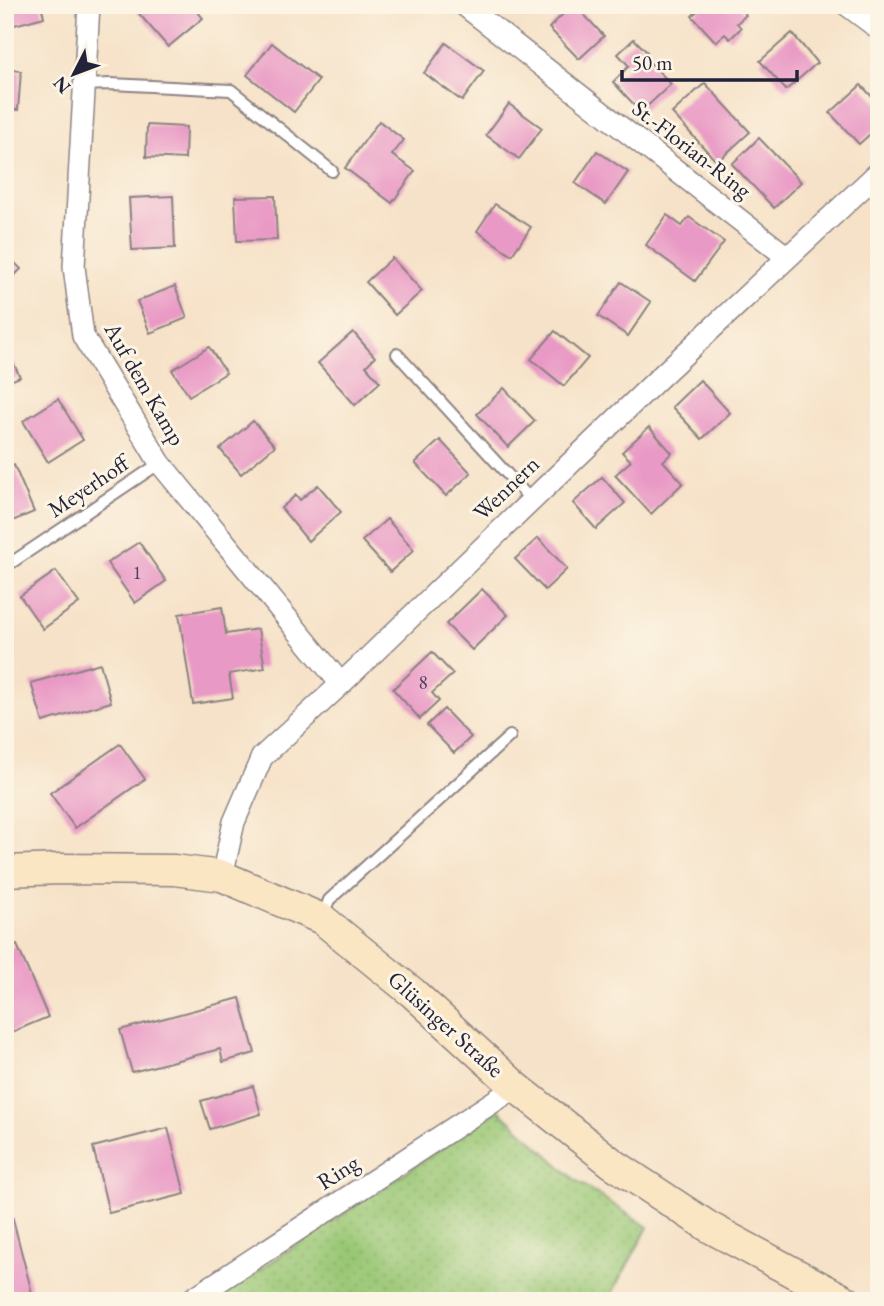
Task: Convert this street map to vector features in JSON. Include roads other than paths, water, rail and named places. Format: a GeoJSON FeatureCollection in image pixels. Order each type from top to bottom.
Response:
{"type":"FeatureCollection","features":[{"type":"Feature","properties":{"kind":"street","name":"Auf dem Kamp"},"geometry":{"type":"LineString","coordinates":[[89,5],[74,268],[83,336],[160,463],[341,684]]}},
{"type":"Feature","properties":{"kind":"street","name":"St.-Florian-Ring"},"geometry":{"type":"LineString","coordinates":[[464,5],[787,257]]}},
{"type":"Feature","properties":{"kind":"street"},"geometry":{"type":"LineString","coordinates":[[847,5],[879,29]]}},
{"type":"Feature","properties":{"kind":"street","name":"Wennern"},"geometry":{"type":"LineString","coordinates":[[222,876],[234,822],[262,757],[879,172]]}},
{"type":"Feature","properties":{"kind":"street","name":"Glüsinger Straße"},"geometry":{"type":"LineString","coordinates":[[5,871],[174,870],[222,876],[322,919],[413,993],[516,1087],[612,1163],[699,1220],[846,1301]]}},
{"type":"Feature","properties":{"kind":"street","name":"Ring"},"geometry":{"type":"LineString","coordinates":[[189,1301],[516,1087]]}},
{"type":"Feature","properties":{"kind":"lane"},"geometry":{"type":"LineString","coordinates":[[84,85],[231,90],[332,171]]}},
{"type":"Feature","properties":{"kind":"lane"},"geometry":{"type":"LineString","coordinates":[[397,354],[531,500]]}},
{"type":"Feature","properties":{"kind":"lane","name":"Meyerhoff"},"geometry":{"type":"LineString","coordinates":[[5,567],[160,463]]}},
{"type":"Feature","properties":{"kind":"lane"},"geometry":{"type":"LineString","coordinates":[[322,919],[329,900],[510,736]]}}]}
